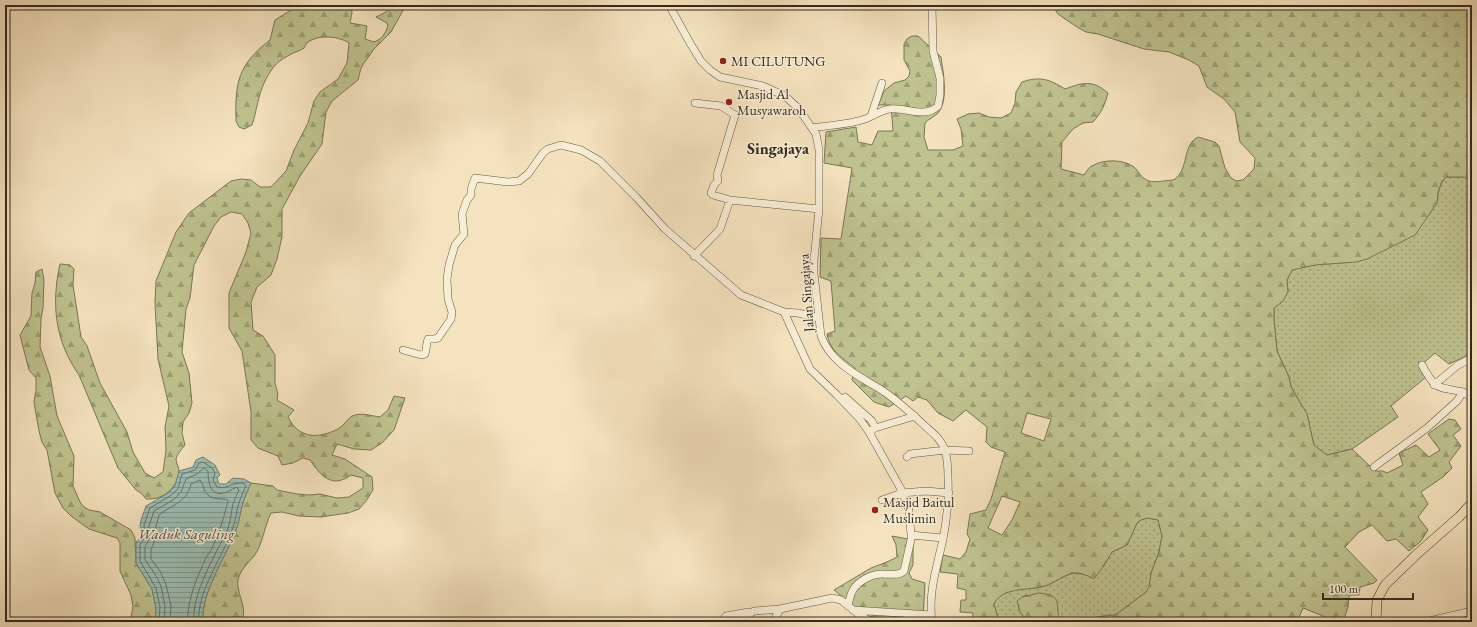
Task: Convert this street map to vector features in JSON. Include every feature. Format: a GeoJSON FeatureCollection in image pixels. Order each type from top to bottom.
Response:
{"type":"FeatureCollection","features":[{"type":"Feature","properties":{"kind":"main road"},"geometry":{"type":"LineString","coordinates":[[1376,622],[1377,600],[1385,585],[1459,517],[1472,503]]}},
{"type":"Feature","properties":{"kind":"street","name":"Jalan Singajaya"},"geometry":{"type":"LineString","coordinates":[[669,5],[701,61],[710,70],[720,77],[763,86],[785,96],[794,104],[816,134],[820,150],[819,209],[814,260],[819,318],[823,342],[836,359],[915,416],[936,436],[945,450],[949,493],[946,523],[933,580],[933,620]]}},
{"type":"Feature","properties":{"kind":"street"},"geometry":{"type":"LineString","coordinates":[[812,128],[864,119],[890,109],[902,108],[918,112],[930,112],[938,106],[940,95],[940,78],[933,51],[932,5]]}},
{"type":"Feature","properties":{"kind":"street"},"geometry":{"type":"LineString","coordinates":[[871,116],[882,84]]}},
{"type":"Feature","properties":{"kind":"street"},"geometry":{"type":"LineString","coordinates":[[695,103],[721,106],[735,116],[717,174],[718,181],[714,184],[711,193],[715,196],[730,200],[819,209]]}},
{"type":"Feature","properties":{"kind":"street"},"geometry":{"type":"LineString","coordinates":[[403,350],[421,355],[425,354],[428,338],[438,338],[451,319],[452,312],[448,299],[447,278],[449,265],[455,245],[464,234],[462,214],[471,195],[471,189],[475,178],[477,177],[508,182],[519,181],[528,174],[543,153],[556,146],[569,146],[581,150],[600,162],[631,192],[665,229],[694,256],[741,295],[784,312],[798,312],[819,318]]}},
{"type":"Feature","properties":{"kind":"street"},"geometry":{"type":"LineString","coordinates":[[694,256],[720,229],[730,200]]}},
{"type":"Feature","properties":{"kind":"street"},"geometry":{"type":"LineString","coordinates":[[784,312],[810,369],[837,395],[869,432],[902,493],[909,510],[912,535],[904,571],[897,574],[880,574],[871,576],[855,587],[852,592],[851,608]]}},
{"type":"Feature","properties":{"kind":"street"},"geometry":{"type":"LineString","coordinates":[[1434,385],[1458,365],[1472,358]]}},
{"type":"Feature","properties":{"kind":"street"},"geometry":{"type":"LineString","coordinates":[[1422,365],[1434,385],[1444,389],[1463,392],[1472,398]]}},
{"type":"Feature","properties":{"kind":"street"},"geometry":{"type":"LineString","coordinates":[[1374,467],[1426,428],[1457,401],[1463,392]]}},
{"type":"Feature","properties":{"kind":"street"},"geometry":{"type":"LineString","coordinates":[[842,394],[872,421],[875,428]]}},
{"type":"Feature","properties":{"kind":"street"},"geometry":{"type":"LineString","coordinates":[[869,432],[875,428],[915,416]]}},
{"type":"Feature","properties":{"kind":"street"},"geometry":{"type":"LineString","coordinates":[[907,456],[910,454],[945,450],[969,450]]}},
{"type":"Feature","properties":{"kind":"street"},"geometry":{"type":"LineString","coordinates":[[882,500],[902,493],[926,491],[949,493]]}},
{"type":"Feature","properties":{"kind":"street"},"geometry":{"type":"LineString","coordinates":[[912,535],[943,538]]}},
{"type":"Feature","properties":{"kind":"street"},"geometry":{"type":"LineString","coordinates":[[721,622],[726,616],[754,611],[780,609],[832,598],[841,600],[866,620],[873,622]]}},
{"type":"Feature","properties":{"kind":"street"},"geometry":{"type":"LineString","coordinates":[[851,608],[933,620]]}},
{"type":"Feature","properties":{"kind":"street"},"geometry":{"type":"LineString","coordinates":[[773,622],[780,609]]}},
{"type":"Feature","properties":{"kind":"street"},"geometry":{"type":"LineString","coordinates":[[738,622],[754,611]]}},
{"type":"Feature","properties":{"kind":"street"},"geometry":{"type":"LineString","coordinates":[[1425,622],[1472,611]]}},
{"type":"Feature","properties":{"kind":"green space"},"geometry":{"type":"Polygon","coordinates":[[[299,5],[351,5],[352,13],[350,23],[367,26],[365,39],[374,42],[383,36],[388,26],[387,23],[376,17],[386,12],[392,5],[406,5],[391,32],[374,49],[364,63],[358,80],[332,101],[326,112],[322,144],[300,176],[282,209],[282,237],[277,259],[271,275],[257,287],[251,302],[253,330],[263,336],[275,355],[275,383],[278,394],[277,400],[294,410],[288,417],[292,424],[303,433],[316,435],[331,432],[340,428],[350,417],[355,415],[362,414],[380,417],[388,410],[394,396],[405,398],[394,430],[382,443],[371,450],[354,449],[337,444],[332,455],[345,459],[372,477],[373,490],[359,509],[348,513],[321,517],[299,516],[282,512],[271,513],[257,551],[239,576],[238,585],[244,612],[241,622],[203,622],[203,611],[209,588],[232,541],[243,503],[251,483],[273,486],[277,490],[297,494],[320,494],[337,498],[349,497],[363,488],[363,478],[351,475],[338,481],[333,481],[318,471],[310,460],[303,458],[293,463],[282,465],[278,456],[258,448],[251,440],[251,412],[242,351],[229,328],[229,293],[246,252],[251,233],[248,223],[242,214],[231,212],[221,217],[214,226],[194,265],[190,298],[186,309],[182,352],[189,373],[192,403],[189,413],[183,422],[182,433],[185,445],[178,453],[176,459],[179,470],[178,477],[172,488],[158,498],[146,499],[136,490],[118,468],[79,375],[71,362],[60,335],[56,308],[57,279],[60,264],[70,265],[74,269],[73,285],[81,337],[87,346],[100,383],[127,432],[133,452],[145,473],[154,478],[163,472],[166,450],[165,427],[169,406],[158,359],[155,303],[156,281],[176,232],[189,213],[231,181],[241,179],[251,180],[260,187],[271,187],[286,171],[294,150],[308,123],[314,101],[320,92],[338,79],[347,63],[349,43],[340,39],[328,37],[311,40],[304,48],[283,58],[273,67],[259,97],[252,125],[244,129],[239,127],[236,121],[236,95],[245,66],[259,49],[270,40],[275,20],[299,5]]]}},
{"type":"Feature","properties":{"kind":"green space"},"geometry":{"type":"Polygon","coordinates":[[[1052,5],[1472,5],[1472,188],[1468,179],[1463,177],[1446,177],[1442,181],[1438,192],[1437,203],[1415,235],[1367,259],[1356,262],[1315,265],[1292,270],[1287,280],[1288,292],[1283,301],[1274,308],[1277,351],[1289,377],[1291,387],[1307,414],[1314,445],[1327,455],[1352,449],[1375,471],[1383,471],[1387,473],[1403,465],[1399,453],[1416,445],[1429,457],[1440,450],[1428,434],[1449,419],[1455,420],[1461,429],[1453,435],[1461,446],[1449,462],[1452,468],[1443,477],[1421,492],[1428,504],[1418,517],[1428,530],[1421,541],[1409,551],[1396,539],[1387,541],[1372,525],[1359,532],[1345,547],[1377,580],[1374,583],[1360,587],[1359,595],[1349,595],[1348,607],[1343,622],[1327,622],[1328,618],[1303,608],[1297,622],[1086,622],[1117,614],[1146,592],[1149,587],[1151,573],[1159,552],[1162,536],[1158,520],[1147,518],[1137,523],[1127,545],[1112,552],[1094,579],[1081,574],[1073,573],[1045,586],[1017,590],[1004,594],[998,598],[994,604],[999,622],[972,622],[973,613],[960,612],[961,600],[966,600],[966,590],[957,588],[958,574],[940,572],[943,555],[960,559],[966,552],[970,539],[967,534],[970,514],[986,510],[991,499],[1005,452],[991,447],[986,442],[987,427],[966,410],[953,421],[938,413],[927,400],[918,397],[913,401],[906,396],[889,407],[874,402],[852,380],[855,368],[837,354],[828,340],[827,334],[835,331],[831,281],[820,277],[821,238],[841,239],[852,168],[824,163],[826,132],[856,127],[858,142],[872,145],[878,131],[893,131],[891,105],[878,105],[884,91],[894,83],[905,80],[909,76],[910,71],[904,60],[904,44],[907,39],[912,36],[918,36],[941,57],[943,70],[944,94],[941,107],[938,113],[925,123],[924,137],[928,150],[953,150],[963,146],[961,129],[957,119],[968,114],[979,113],[989,117],[1001,118],[1011,113],[1015,103],[1016,92],[1022,82],[1039,79],[1049,81],[1065,89],[1077,85],[1093,84],[1108,93],[1102,109],[1093,122],[1083,123],[1073,129],[1062,142],[1061,169],[1084,175],[1090,167],[1102,162],[1119,161],[1134,167],[1141,176],[1149,181],[1158,182],[1174,180],[1182,170],[1187,151],[1191,143],[1198,137],[1215,142],[1219,146],[1225,168],[1231,178],[1236,181],[1243,180],[1254,169],[1255,158],[1240,142],[1235,112],[1224,99],[1207,87],[1199,66],[1189,60],[1169,52],[1144,49],[1098,34],[1086,32],[1058,14],[1052,5]],[[1027,413],[1021,433],[1044,441],[1051,419],[1027,413]],[[1002,496],[988,528],[1002,535],[1012,520],[1020,502],[1002,496]]]}},
{"type":"Feature","properties":{"kind":"green space"},"geometry":{"type":"Polygon","coordinates":[[[1446,177],[1463,177],[1469,179],[1472,188],[1472,345],[1468,350],[1470,354],[1449,364],[1435,353],[1419,367],[1426,377],[1391,406],[1398,417],[1352,449],[1327,455],[1314,446],[1307,414],[1291,387],[1289,377],[1277,351],[1274,308],[1283,301],[1288,292],[1287,280],[1292,270],[1314,265],[1361,260],[1376,253],[1437,203],[1440,186],[1446,177]]]}},
{"type":"Feature","properties":{"kind":"green space"},"geometry":{"type":"Polygon","coordinates":[[[42,269],[44,280],[40,347],[50,376],[57,416],[74,456],[73,486],[80,502],[84,507],[89,510],[100,512],[131,530],[135,538],[136,563],[152,589],[156,608],[155,622],[130,622],[133,607],[131,595],[120,571],[120,543],[117,538],[89,529],[71,516],[63,508],[55,493],[47,450],[42,442],[39,431],[34,402],[36,378],[29,370],[20,335],[31,316],[32,293],[36,272],[42,269]]]}},
{"type":"Feature","properties":{"kind":"green space"},"geometry":{"type":"Polygon","coordinates":[[[1147,518],[1158,520],[1162,536],[1159,552],[1151,573],[1150,587],[1146,592],[1117,614],[1094,618],[1086,622],[1060,622],[1027,595],[1018,601],[1020,612],[1028,622],[999,622],[994,604],[998,598],[1010,591],[1045,586],[1074,573],[1090,576],[1103,567],[1112,552],[1127,545],[1137,523],[1147,518]]]}},
{"type":"Feature","properties":{"kind":"green space"},"geometry":{"type":"Polygon","coordinates":[[[892,536],[913,540],[913,565],[909,573],[912,579],[925,583],[923,618],[868,618],[834,590],[871,568],[897,557],[896,545],[892,536]]]}},
{"type":"Feature","properties":{"kind":"green space"},"geometry":{"type":"Polygon","coordinates":[[[1039,593],[1047,594],[1055,599],[1057,602],[1060,622],[1028,622],[1020,612],[1017,601],[1022,597],[1039,593]]]}},
{"type":"Feature","properties":{"kind":"water","name":"Waduk Saguling"},"geometry":{"type":"Polygon","coordinates":[[[203,457],[215,465],[220,475],[217,478],[219,484],[226,484],[233,478],[244,479],[251,483],[243,503],[232,541],[209,588],[203,611],[203,622],[155,622],[156,608],[152,589],[136,563],[136,542],[141,536],[141,520],[146,506],[168,493],[175,486],[179,471],[193,467],[196,460],[203,457]]]}},
{"type":"Feature","properties":{"kind":"place","name":"MI CILUTUNG"},"geometry":{"type":"Point","coordinates":[723,61]}},
{"type":"Feature","properties":{"kind":"place","name":"Masjid Al Musyawaroh"},"geometry":{"type":"Point","coordinates":[729,102]}},
{"type":"Feature","properties":{"kind":"place","name":"Masjid Baitul Muslimin"},"geometry":{"type":"Point","coordinates":[875,510]}},
{"type":"Feature","properties":{"kind":"district","name":"Singajaya"},"geometry":{"type":"Point","coordinates":[778,148]}}]}
